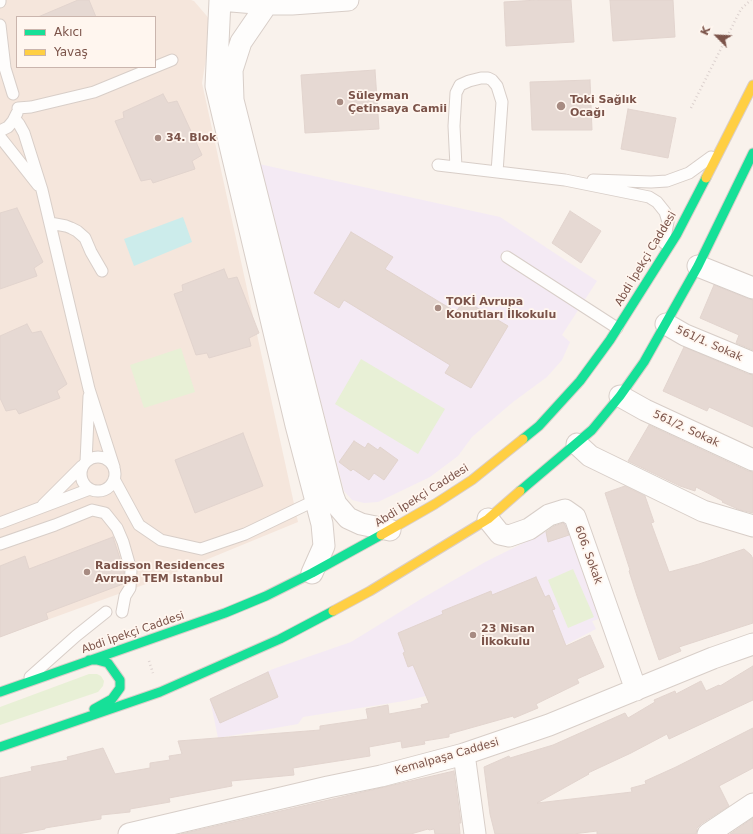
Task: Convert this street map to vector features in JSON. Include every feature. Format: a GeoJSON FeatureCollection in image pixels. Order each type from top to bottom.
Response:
{"type":"FeatureCollection","features":[{"type":"Feature","properties":{"kind":"main road","name":"Abdi İpekçi Caddesi"},"geometry":{"type":"LineString","coordinates":[[0,692],[89,660],[142,643],[225,613],[266,596],[312,573],[436,504],[472,480],[539,426],[580,381],[617,328],[677,234],[753,85]]}},
{"type":"Feature","properties":{"kind":"main road"},"geometry":{"type":"LineString","coordinates":[[0,747],[160,692],[280,639],[370,591],[488,519],[592,430],[620,396],[644,362],[698,266],[753,153]]}},
{"type":"Feature","properties":{"kind":"main road"},"geometry":{"type":"LineString","coordinates":[[79,721],[96,708],[112,699],[120,688],[120,680],[108,663],[97,660],[89,660]]}},
{"type":"Feature","properties":{"kind":"street"},"geometry":{"type":"LineString","coordinates":[[348,0],[292,4],[267,4],[220,0],[216,86],[294,418],[324,498],[336,504],[348,518],[361,524],[390,530]]}},
{"type":"Feature","properties":{"kind":"street"},"geometry":{"type":"LineString","coordinates":[[267,4],[241,42],[232,70],[233,100],[324,498],[322,524],[324,546],[312,573]]}},
{"type":"Feature","properties":{"kind":"street"},"geometry":{"type":"LineString","coordinates":[[698,266],[753,288]]}},
{"type":"Feature","properties":{"kind":"street","name":"561/1. Sokak"},"geometry":{"type":"LineString","coordinates":[[666,324],[685,335],[753,363]]}},
{"type":"Feature","properties":{"kind":"street","name":"561/2. Sokak"},"geometry":{"type":"LineString","coordinates":[[620,396],[645,410],[753,460]]}},
{"type":"Feature","properties":{"kind":"street"},"geometry":{"type":"LineString","coordinates":[[576,444],[590,456],[703,511],[753,526]]}},
{"type":"Feature","properties":{"kind":"street","name":"606. Sokak"},"geometry":{"type":"LineString","coordinates":[[488,519],[500,534],[509,536],[529,529],[549,515],[565,510],[574,517],[636,690]]}},
{"type":"Feature","properties":{"kind":"street","name":"Kemalpaşa Caddesi"},"geometry":{"type":"LineString","coordinates":[[129,834],[381,776],[464,754],[549,725],[713,658],[753,644]]}},
{"type":"Feature","properties":{"kind":"street"},"geometry":{"type":"LineString","coordinates":[[464,754],[475,834]]}},
{"type":"Feature","properties":{"kind":"street"},"geometry":{"type":"LineString","coordinates":[[708,834],[753,804]]}},
{"type":"Feature","properties":{"kind":"lane"},"geometry":{"type":"LineString","coordinates":[[0,25],[4,68],[17,101],[16,113],[19,124],[24,133],[42,190],[89,389],[114,467],[114,479],[107,488],[96,491],[90,489],[82,482],[81,477],[84,464],[89,389]]}},
{"type":"Feature","properties":{"kind":"lane"},"geometry":{"type":"LineString","coordinates":[[156,67],[172,60]]}},
{"type":"Feature","properties":{"kind":"lane"},"geometry":{"type":"LineString","coordinates":[[0,130],[8,127],[16,113],[31,107],[94,92],[152,68]]}},
{"type":"Feature","properties":{"kind":"lane"},"geometry":{"type":"LineString","coordinates":[[456,167],[454,126],[456,92],[460,85],[469,81],[488,78],[497,86],[502,102],[497,172]]}},
{"type":"Feature","properties":{"kind":"lane"},"geometry":{"type":"LineString","coordinates":[[0,85],[8,89],[13,94]]}},
{"type":"Feature","properties":{"kind":"lane"},"geometry":{"type":"LineString","coordinates":[[0,137],[42,190]]}},
{"type":"Feature","properties":{"kind":"lane"},"geometry":{"type":"LineString","coordinates":[[565,180],[668,181],[689,174],[721,149]]}},
{"type":"Feature","properties":{"kind":"lane"},"geometry":{"type":"LineString","coordinates":[[438,164],[565,180],[649,197],[658,202],[665,212],[668,222],[661,259]]}},
{"type":"Feature","properties":{"kind":"lane"},"geometry":{"type":"LineString","coordinates":[[50,223],[77,230],[85,238],[102,271]]}},
{"type":"Feature","properties":{"kind":"lane"},"geometry":{"type":"LineString","coordinates":[[507,256],[617,328]]}},
{"type":"Feature","properties":{"kind":"lane"},"geometry":{"type":"LineString","coordinates":[[38,509],[84,464],[95,457],[101,457],[110,462],[114,467]]}},
{"type":"Feature","properties":{"kind":"lane"},"geometry":{"type":"LineString","coordinates":[[114,479],[139,526],[161,540],[201,549],[245,534],[324,498]]}},
{"type":"Feature","properties":{"kind":"lane"},"geometry":{"type":"LineString","coordinates":[[0,523],[90,489]]}},
{"type":"Feature","properties":{"kind":"lane"},"geometry":{"type":"LineString","coordinates":[[0,544],[55,525],[92,510],[105,513],[117,528],[123,542],[131,570],[130,588],[125,596],[122,612]]}},
{"type":"Feature","properties":{"kind":"lane"},"geometry":{"type":"LineString","coordinates":[[23,684],[76,636],[106,612]]}},
{"type":"Feature","properties":{"kind":"path"},"geometry":{"type":"LineString","coordinates":[[691,108],[741,9],[751,0]]}},
{"type":"Feature","properties":{"kind":"shaded area"},"geometry":{"type":"Polygon","coordinates":[[[0,0],[191,0],[194,1],[212,22],[202,83],[298,522],[157,580],[0,637],[0,0]]]}},
{"type":"Feature","properties":{"kind":"shaded area","name":"TOKİ Avrupa Konutları İlkokulu"},"geometry":{"type":"Polygon","coordinates":[[[259,164],[500,217],[597,281],[562,335],[570,342],[562,360],[547,377],[513,402],[472,437],[458,456],[430,477],[378,502],[364,503],[352,500],[344,491],[259,164]]]}},
{"type":"Feature","properties":{"kind":"shaded area","name":"23 Nisan İlkokulu"},"geometry":{"type":"Polygon","coordinates":[[[566,522],[599,619],[592,621],[596,629],[548,654],[487,682],[404,701],[303,717],[298,724],[218,738],[210,699],[273,669],[351,642],[487,561],[566,522]]]}},
{"type":"Feature","properties":{"kind":"green space"},"geometry":{"type":"Polygon","coordinates":[[[181,348],[195,392],[144,408],[130,365],[181,348]]]}},
{"type":"Feature","properties":{"kind":"green space"},"geometry":{"type":"Polygon","coordinates":[[[361,359],[445,409],[418,454],[335,404],[361,359]]]}},
{"type":"Feature","properties":{"kind":"green space"},"geometry":{"type":"Polygon","coordinates":[[[573,569],[594,617],[568,628],[548,580],[573,569]]]}},
{"type":"Feature","properties":{"kind":"green space"},"geometry":{"type":"Polygon","coordinates":[[[89,674],[97,674],[101,676],[104,681],[103,686],[98,692],[0,725],[0,707],[89,674]]]}},
{"type":"Feature","properties":{"kind":"water"},"geometry":{"type":"Polygon","coordinates":[[[183,217],[192,242],[134,266],[124,239],[183,217]]]}},
{"type":"Feature","properties":{"kind":"building"},"geometry":{"type":"Polygon","coordinates":[[[78,0],[89,0],[96,16],[40,16],[78,0]]]}},
{"type":"Feature","properties":{"kind":"building"},"geometry":{"type":"Polygon","coordinates":[[[571,0],[574,42],[506,46],[504,2],[571,0]]]}},
{"type":"Feature","properties":{"kind":"building"},"geometry":{"type":"Polygon","coordinates":[[[610,0],[673,0],[675,37],[613,41],[610,0]]]}},
{"type":"Feature","properties":{"kind":"building","name":"Süleyman Çetinsaya Camii"},"geometry":{"type":"Polygon","coordinates":[[[375,70],[379,129],[305,133],[301,75],[375,70]]]}},
{"type":"Feature","properties":{"kind":"building","name":"Toki Sağlık Ocağı"},"geometry":{"type":"Polygon","coordinates":[[[590,80],[592,130],[532,130],[530,82],[590,80]]]}},
{"type":"Feature","properties":{"kind":"building","name":"34. Blok"},"geometry":{"type":"Polygon","coordinates":[[[163,94],[168,103],[177,101],[202,155],[192,161],[195,169],[153,183],[151,179],[141,181],[115,121],[124,118],[123,112],[163,94]]]}},
{"type":"Feature","properties":{"kind":"building"},"geometry":{"type":"Polygon","coordinates":[[[628,109],[676,118],[668,158],[621,149],[628,109]]]}},
{"type":"Feature","properties":{"kind":"building"},"geometry":{"type":"Polygon","coordinates":[[[17,208],[43,262],[34,268],[37,276],[0,289],[0,213],[17,208]]]}},
{"type":"Feature","properties":{"kind":"building"},"geometry":{"type":"Polygon","coordinates":[[[570,211],[601,231],[581,263],[552,243],[570,211]]]}},
{"type":"Feature","properties":{"kind":"building"},"geometry":{"type":"Polygon","coordinates":[[[351,232],[393,257],[385,269],[456,312],[464,300],[508,326],[471,388],[445,373],[450,365],[344,300],[339,308],[314,293],[351,232]]]}},
{"type":"Feature","properties":{"kind":"building"},"geometry":{"type":"Polygon","coordinates":[[[224,269],[228,279],[237,277],[259,333],[249,338],[251,346],[209,358],[207,353],[196,355],[174,294],[183,291],[182,285],[224,269]]]}},
{"type":"Feature","properties":{"kind":"building"},"geometry":{"type":"Polygon","coordinates":[[[714,285],[753,300],[753,350],[736,343],[739,335],[700,318],[714,285]]]}},
{"type":"Feature","properties":{"kind":"building"},"geometry":{"type":"Polygon","coordinates":[[[27,324],[32,333],[41,331],[67,384],[57,391],[60,398],[19,414],[16,409],[6,411],[0,398],[0,336],[27,324]]]}},
{"type":"Feature","properties":{"kind":"building"},"geometry":{"type":"Polygon","coordinates":[[[684,347],[753,375],[753,427],[709,407],[707,411],[663,391],[684,347]]]}},
{"type":"Feature","properties":{"kind":"building"},"geometry":{"type":"Polygon","coordinates":[[[649,425],[753,472],[753,513],[740,510],[722,502],[723,501],[696,487],[695,491],[680,486],[628,461],[649,425]]]}},
{"type":"Feature","properties":{"kind":"building"},"geometry":{"type":"Polygon","coordinates":[[[243,433],[263,486],[195,513],[175,460],[243,433]]]}},
{"type":"Feature","properties":{"kind":"building"},"geometry":{"type":"Polygon","coordinates":[[[354,441],[365,448],[368,443],[378,450],[380,447],[398,460],[384,480],[374,473],[369,480],[353,469],[351,471],[339,462],[354,441]]]}},
{"type":"Feature","properties":{"kind":"building"},"geometry":{"type":"Polygon","coordinates":[[[625,486],[645,496],[654,522],[651,523],[669,572],[744,549],[751,555],[753,559],[753,623],[679,647],[681,651],[659,660],[637,596],[605,493],[625,486]]]}},
{"type":"Feature","properties":{"kind":"building"},"geometry":{"type":"Polygon","coordinates":[[[563,523],[569,535],[548,542],[546,532],[554,526],[563,523]]]}},
{"type":"Feature","properties":{"kind":"building"},"geometry":{"type":"Polygon","coordinates":[[[113,537],[124,571],[123,584],[46,613],[48,619],[0,637],[0,566],[25,556],[29,569],[113,537]]]}},
{"type":"Feature","properties":{"kind":"building"},"geometry":{"type":"Polygon","coordinates":[[[536,577],[545,597],[549,595],[555,609],[552,610],[566,646],[590,635],[604,667],[577,679],[579,683],[536,704],[538,708],[514,718],[513,716],[449,734],[449,737],[424,741],[425,744],[402,748],[401,741],[369,747],[370,756],[293,768],[294,775],[231,781],[232,786],[169,798],[170,802],[130,809],[130,812],[101,815],[101,819],[18,834],[0,834],[0,778],[32,771],[31,767],[68,760],[67,757],[103,748],[115,774],[150,768],[150,763],[170,760],[169,756],[182,754],[178,741],[320,730],[320,726],[368,719],[366,709],[388,705],[389,714],[422,708],[421,705],[429,703],[413,665],[408,667],[403,653],[405,652],[398,633],[443,614],[442,611],[491,591],[492,595],[536,577]]]}},
{"type":"Feature","properties":{"kind":"building"},"geometry":{"type":"Polygon","coordinates":[[[753,666],[753,700],[669,739],[667,734],[588,773],[589,774],[537,803],[632,792],[631,788],[646,784],[645,781],[753,728],[753,768],[719,786],[729,806],[701,824],[697,828],[696,834],[597,834],[597,831],[573,834],[495,834],[490,814],[484,767],[509,756],[510,758],[553,745],[625,713],[628,718],[655,702],[654,700],[675,691],[676,694],[701,681],[706,691],[719,685],[720,686],[753,666]]]}},
{"type":"Feature","properties":{"kind":"building"},"geometry":{"type":"Polygon","coordinates":[[[268,672],[278,697],[220,723],[210,699],[268,672]]]}},
{"type":"Feature","properties":{"kind":"building"},"geometry":{"type":"Polygon","coordinates":[[[454,771],[461,823],[459,823],[460,834],[435,834],[434,829],[428,829],[411,834],[181,834],[454,771]]]}},
{"type":"Feature","properties":{"kind":"building"},"geometry":{"type":"Polygon","coordinates":[[[753,818],[753,834],[730,834],[753,818]]]}},
{"type":"Feature","properties":{"kind":"traffic: fast"},"geometry":{"type":"LineString","coordinates":[[520,491],[592,430],[620,396],[644,362],[698,266],[753,153]]}},
{"type":"Feature","properties":{"kind":"traffic: fast"},"geometry":{"type":"LineString","coordinates":[[523,439],[539,426],[580,381],[610,340],[677,234],[706,178]]}},
{"type":"Feature","properties":{"kind":"traffic: fast"},"geometry":{"type":"LineString","coordinates":[[0,692],[225,613],[266,596],[312,573],[381,535]]}},
{"type":"Feature","properties":{"kind":"traffic: fast"},"geometry":{"type":"LineString","coordinates":[[0,747],[160,692],[280,639],[333,611]]}},
{"type":"Feature","properties":{"kind":"traffic: fast"},"geometry":{"type":"LineString","coordinates":[[89,660],[97,660],[108,663],[120,680],[120,688],[112,699],[94,709]]}},
{"type":"Feature","properties":{"kind":"traffic: slow"},"geometry":{"type":"LineString","coordinates":[[706,178],[753,85]]}},
{"type":"Feature","properties":{"kind":"traffic: slow"},"geometry":{"type":"LineString","coordinates":[[381,535],[435,504],[472,480],[523,439]]}},
{"type":"Feature","properties":{"kind":"traffic: slow"},"geometry":{"type":"LineString","coordinates":[[333,611],[370,591],[488,519],[520,491]]}},
{"type":"Feature","properties":{"kind":"place","name":"Süleyman Çetinsaya Camii"},"geometry":{"type":"Point","coordinates":[340,102]}},
{"type":"Feature","properties":{"kind":"place","name":"Toki Sağlık Ocağı"},"geometry":{"type":"Point","coordinates":[561,106]}},
{"type":"Feature","properties":{"kind":"place","name":"34. Blok"},"geometry":{"type":"Point","coordinates":[158,138]}},
{"type":"Feature","properties":{"kind":"place","name":"TOKİ Avrupa Konutları İlkokulu"},"geometry":{"type":"Point","coordinates":[438,308]}},
{"type":"Feature","properties":{"kind":"place","name":"Radisson Residences Avrupa TEM Istanbul"},"geometry":{"type":"Point","coordinates":[87,572]}},
{"type":"Feature","properties":{"kind":"place","name":"23 Nisan İlkokulu"},"geometry":{"type":"Point","coordinates":[473,635]}}]}
